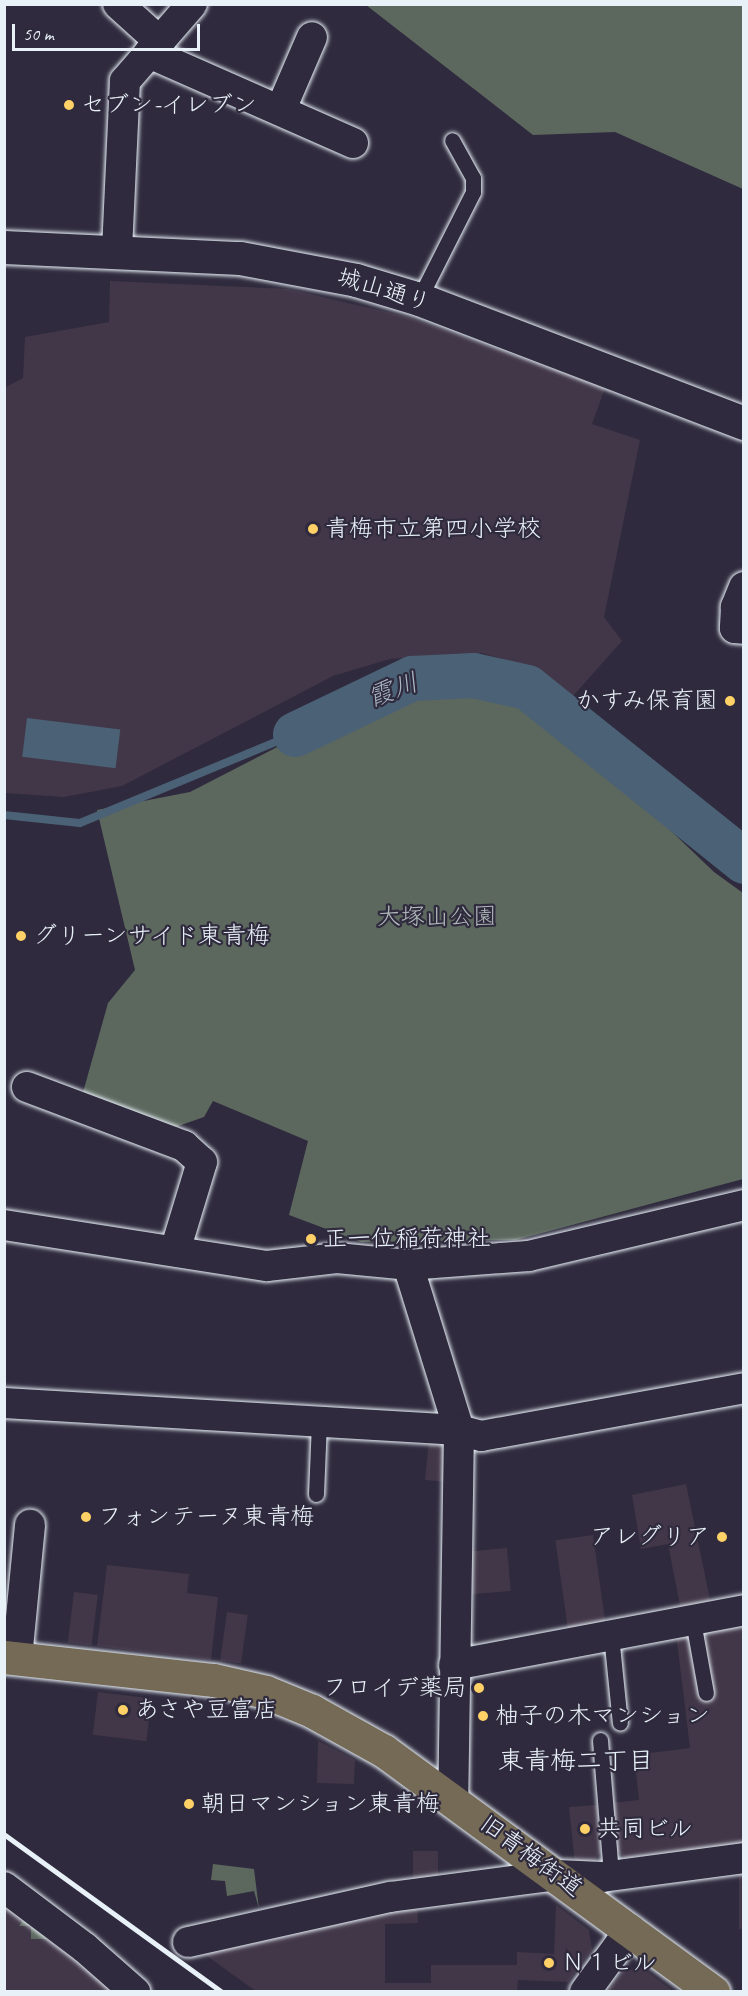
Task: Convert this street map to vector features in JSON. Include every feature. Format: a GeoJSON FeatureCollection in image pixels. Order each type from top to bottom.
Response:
{"type":"FeatureCollection","features":[{"type":"Feature","properties":{"kind":"main road","name":"旧青梅街道"},"geometry":{"type":"LineString","coordinates":[[11,1657],[214,1680],[296,1704],[345,1727],[453,1799],[714,1992]]}},
{"type":"Feature","properties":{"kind":"street"},"geometry":{"type":"LineString","coordinates":[[118,4],[154,47],[353,143]]}},
{"type":"Feature","properties":{"kind":"street"},"geometry":{"type":"LineString","coordinates":[[117,250],[125,81],[192,4]]}},
{"type":"Feature","properties":{"kind":"street"},"geometry":{"type":"LineString","coordinates":[[281,109],[312,37]]}},
{"type":"Feature","properties":{"kind":"street","name":"城山通り"},"geometry":{"type":"LineString","coordinates":[[4,247],[117,250],[240,258],[301,267],[419,299],[744,423]]}},
{"type":"Feature","properties":{"kind":"street"},"geometry":{"type":"LineString","coordinates":[[744,587],[736,607],[735,628],[744,629]]}},
{"type":"Feature","properties":{"kind":"street"},"geometry":{"type":"LineString","coordinates":[[27,1087],[184,1146],[202,1162],[175,1251]]}},
{"type":"Feature","properties":{"kind":"street"},"geometry":{"type":"LineString","coordinates":[[4,1225],[267,1266],[337,1258],[408,1264],[529,1256],[744,1205]]}},
{"type":"Feature","properties":{"kind":"street"},"geometry":{"type":"LineString","coordinates":[[408,1264],[459,1430],[453,1799]]}},
{"type":"Feature","properties":{"kind":"street"},"geometry":{"type":"LineString","coordinates":[[4,1403],[459,1430],[481,1436],[744,1388]]}},
{"type":"Feature","properties":{"kind":"street"},"geometry":{"type":"LineString","coordinates":[[11,1657],[30,1525]]}},
{"type":"Feature","properties":{"kind":"street"},"geometry":{"type":"LineString","coordinates":[[454,1665],[744,1610]]}},
{"type":"Feature","properties":{"kind":"street"},"geometry":{"type":"LineString","coordinates":[[188,1942],[390,1897],[557,1875],[611,1875],[744,1858]]}},
{"type":"Feature","properties":{"kind":"street"},"geometry":{"type":"LineString","coordinates":[[4,1887],[85,1948],[135,1992]]}},
{"type":"Feature","properties":{"kind":"street"},"geometry":{"type":"LineString","coordinates":[[585,1992],[630,1930]]}},
{"type":"Feature","properties":{"kind":"lane"},"geometry":{"type":"LineString","coordinates":[[419,299],[473,192],[473,178],[452,140]]}},
{"type":"Feature","properties":{"kind":"lane"},"geometry":{"type":"LineString","coordinates":[[316,1494],[319,1422]]}},
{"type":"Feature","properties":{"kind":"lane"},"geometry":{"type":"LineString","coordinates":[[693,1621],[706,1693]]}},
{"type":"Feature","properties":{"kind":"lane"},"geometry":{"type":"LineString","coordinates":[[611,1635],[620,1723]]}},
{"type":"Feature","properties":{"kind":"lane"},"geometry":{"type":"LineString","coordinates":[[600,1740],[611,1875]]}},
{"type":"Feature","properties":{"kind":"shaded area","name":"青梅市立第四小学校"},"geometry":{"type":"Polygon","coordinates":[[[110,281],[288,289],[408,317],[605,388],[592,424],[640,440],[604,617],[622,641],[573,696],[524,665],[481,653],[390,659],[333,676],[122,786],[64,797],[5,793],[4,388],[23,378],[25,337],[109,322],[110,281]]]}},
{"type":"Feature","properties":{"kind":"shaded area"},"geometry":{"type":"Polygon","coordinates":[[[429,1439],[435,1439],[449,1454],[448,1482],[425,1480],[429,1439]]]}},
{"type":"Feature","properties":{"kind":"shaded area"},"geometry":{"type":"Polygon","coordinates":[[[686,1484],[712,1609],[682,1616],[668,1544],[641,1549],[632,1495],[686,1484]]]}},
{"type":"Feature","properties":{"kind":"shaded area"},"geometry":{"type":"Polygon","coordinates":[[[593,1535],[606,1629],[569,1634],[555,1540],[593,1535]]]}},
{"type":"Feature","properties":{"kind":"shaded area"},"geometry":{"type":"Polygon","coordinates":[[[507,1548],[511,1591],[472,1594],[468,1551],[507,1548]]]}},
{"type":"Feature","properties":{"kind":"shaded area"},"geometry":{"type":"Polygon","coordinates":[[[107,1565],[189,1574],[187,1593],[218,1597],[211,1660],[97,1646],[107,1565]]]}},
{"type":"Feature","properties":{"kind":"shaded area"},"geometry":{"type":"Polygon","coordinates":[[[74,1592],[98,1595],[92,1646],[68,1643],[74,1592]]]}},
{"type":"Feature","properties":{"kind":"shaded area"},"geometry":{"type":"Polygon","coordinates":[[[227,1612],[248,1615],[241,1663],[220,1661],[227,1612]]]}},
{"type":"Feature","properties":{"kind":"shaded area"},"geometry":{"type":"Polygon","coordinates":[[[743,1618],[743,1844],[625,1858],[616,1849],[612,1803],[639,1800],[634,1755],[690,1748],[676,1633],[743,1618]]]}},
{"type":"Feature","properties":{"kind":"shaded area","name":"あさや豆富店"},"geometry":{"type":"Polygon","coordinates":[[[98,1692],[152,1699],[146,1741],[93,1735],[98,1692]]]}},
{"type":"Feature","properties":{"kind":"shaded area"},"geometry":{"type":"Polygon","coordinates":[[[318,1741],[355,1760],[354,1784],[317,1783],[318,1741]]]}},
{"type":"Feature","properties":{"kind":"shaded area","name":"共同ビル"},"geometry":{"type":"Polygon","coordinates":[[[597,1805],[601,1851],[594,1862],[575,1864],[569,1807],[597,1805]]]}},
{"type":"Feature","properties":{"kind":"shaded area"},"geometry":{"type":"Polygon","coordinates":[[[413,1851],[438,1851],[438,1884],[413,1884],[413,1851]]]}},
{"type":"Feature","properties":{"kind":"shaded area"},"geometry":{"type":"Polygon","coordinates":[[[739,1871],[743,1871],[743,1929],[739,1929],[739,1871]]]}},
{"type":"Feature","properties":{"kind":"shaded area"},"geometry":{"type":"Polygon","coordinates":[[[4,1897],[122,1991],[5,1991],[4,1897]]]}},
{"type":"Feature","properties":{"kind":"shaded area"},"geometry":{"type":"Polygon","coordinates":[[[417,1903],[418,1923],[385,1924],[385,1983],[431,1983],[431,1965],[517,1965],[517,1952],[554,1954],[556,1905],[589,1930],[592,1949],[568,1982],[518,1980],[517,1991],[257,1992],[196,1948],[417,1903]]]}},
{"type":"Feature","properties":{"kind":"shaded area"},"geometry":{"type":"Polygon","coordinates":[[[642,1968],[673,1991],[608,1991],[623,1971],[642,1968]]]}},
{"type":"Feature","properties":{"kind":"green space"},"geometry":{"type":"Polygon","coordinates":[[[366,5],[743,5],[743,189],[615,132],[533,135],[366,5]]]}},
{"type":"Feature","properties":{"kind":"green space","name":"大塚山公園"},"geometry":{"type":"Polygon","coordinates":[[[423,672],[473,675],[526,692],[714,872],[743,893],[743,1179],[516,1240],[361,1242],[289,1215],[308,1141],[213,1101],[204,1117],[164,1131],[82,1096],[108,1003],[135,970],[97,810],[190,792],[423,672]]]}},
{"type":"Feature","properties":{"kind":"green space"},"geometry":{"type":"Polygon","coordinates":[[[213,1864],[254,1869],[259,1909],[254,1891],[227,1896],[225,1881],[211,1880],[213,1864]]]}},
{"type":"Feature","properties":{"kind":"green space"},"geometry":{"type":"Polygon","coordinates":[[[24,1919],[54,1939],[31,1939],[31,1926],[19,1926],[24,1919]]]}},
{"type":"Feature","properties":{"kind":"water"},"geometry":{"type":"Polygon","coordinates":[[[27,718],[120,729],[116,768],[22,757],[27,718]]]}},
{"type":"Feature","properties":{"kind":"waterway","name":"霞川"},"geometry":{"type":"LineString","coordinates":[[295,734],[412,678],[473,675],[527,687],[744,861]]}},
{"type":"Feature","properties":{"kind":"waterway","name":"霞川"},"geometry":{"type":"LineString","coordinates":[[4,815],[80,823],[295,734]]}},
{"type":"Feature","properties":{"kind":"railway"},"geometry":{"type":"LineString","coordinates":[[4,1834],[222,1992]]}},
{"type":"Feature","properties":{"kind":"place","name":"セブン-イレブン"},"geometry":{"type":"Point","coordinates":[69,105]}},
{"type":"Feature","properties":{"kind":"place","name":"青梅市立第四小学校"},"geometry":{"type":"Point","coordinates":[313,529]}},
{"type":"Feature","properties":{"kind":"place","name":"かすみ保育園"},"geometry":{"type":"Point","coordinates":[730,701]}},
{"type":"Feature","properties":{"kind":"place","name":"グリーンサイド東青梅"},"geometry":{"type":"Point","coordinates":[21,936]}},
{"type":"Feature","properties":{"kind":"place","name":"正一位稲荷神社"},"geometry":{"type":"Point","coordinates":[311,1239]}},
{"type":"Feature","properties":{"kind":"place","name":"フォンテーヌ東青梅"},"geometry":{"type":"Point","coordinates":[86,1517]}},
{"type":"Feature","properties":{"kind":"place","name":"アレグリア"},"geometry":{"type":"Point","coordinates":[722,1537]}},
{"type":"Feature","properties":{"kind":"place","name":"フロイデ薬局"},"geometry":{"type":"Point","coordinates":[479,1688]}},
{"type":"Feature","properties":{"kind":"place","name":"あさや豆富店"},"geometry":{"type":"Point","coordinates":[123,1710]}},
{"type":"Feature","properties":{"kind":"place","name":"柚子の木マンション"},"geometry":{"type":"Point","coordinates":[483,1716]}},
{"type":"Feature","properties":{"kind":"place","name":"朝日マンション東青梅"},"geometry":{"type":"Point","coordinates":[189,1804]}},
{"type":"Feature","properties":{"kind":"place","name":"共同ビル"},"geometry":{"type":"Point","coordinates":[585,1829]}},
{"type":"Feature","properties":{"kind":"place","name":"Ｎ１ビル"},"geometry":{"type":"Point","coordinates":[549,1963]}},
{"type":"Feature","properties":{"kind":"district","name":"東青梅二丁目"},"geometry":{"type":"Point","coordinates":[576,1761]}}]}
